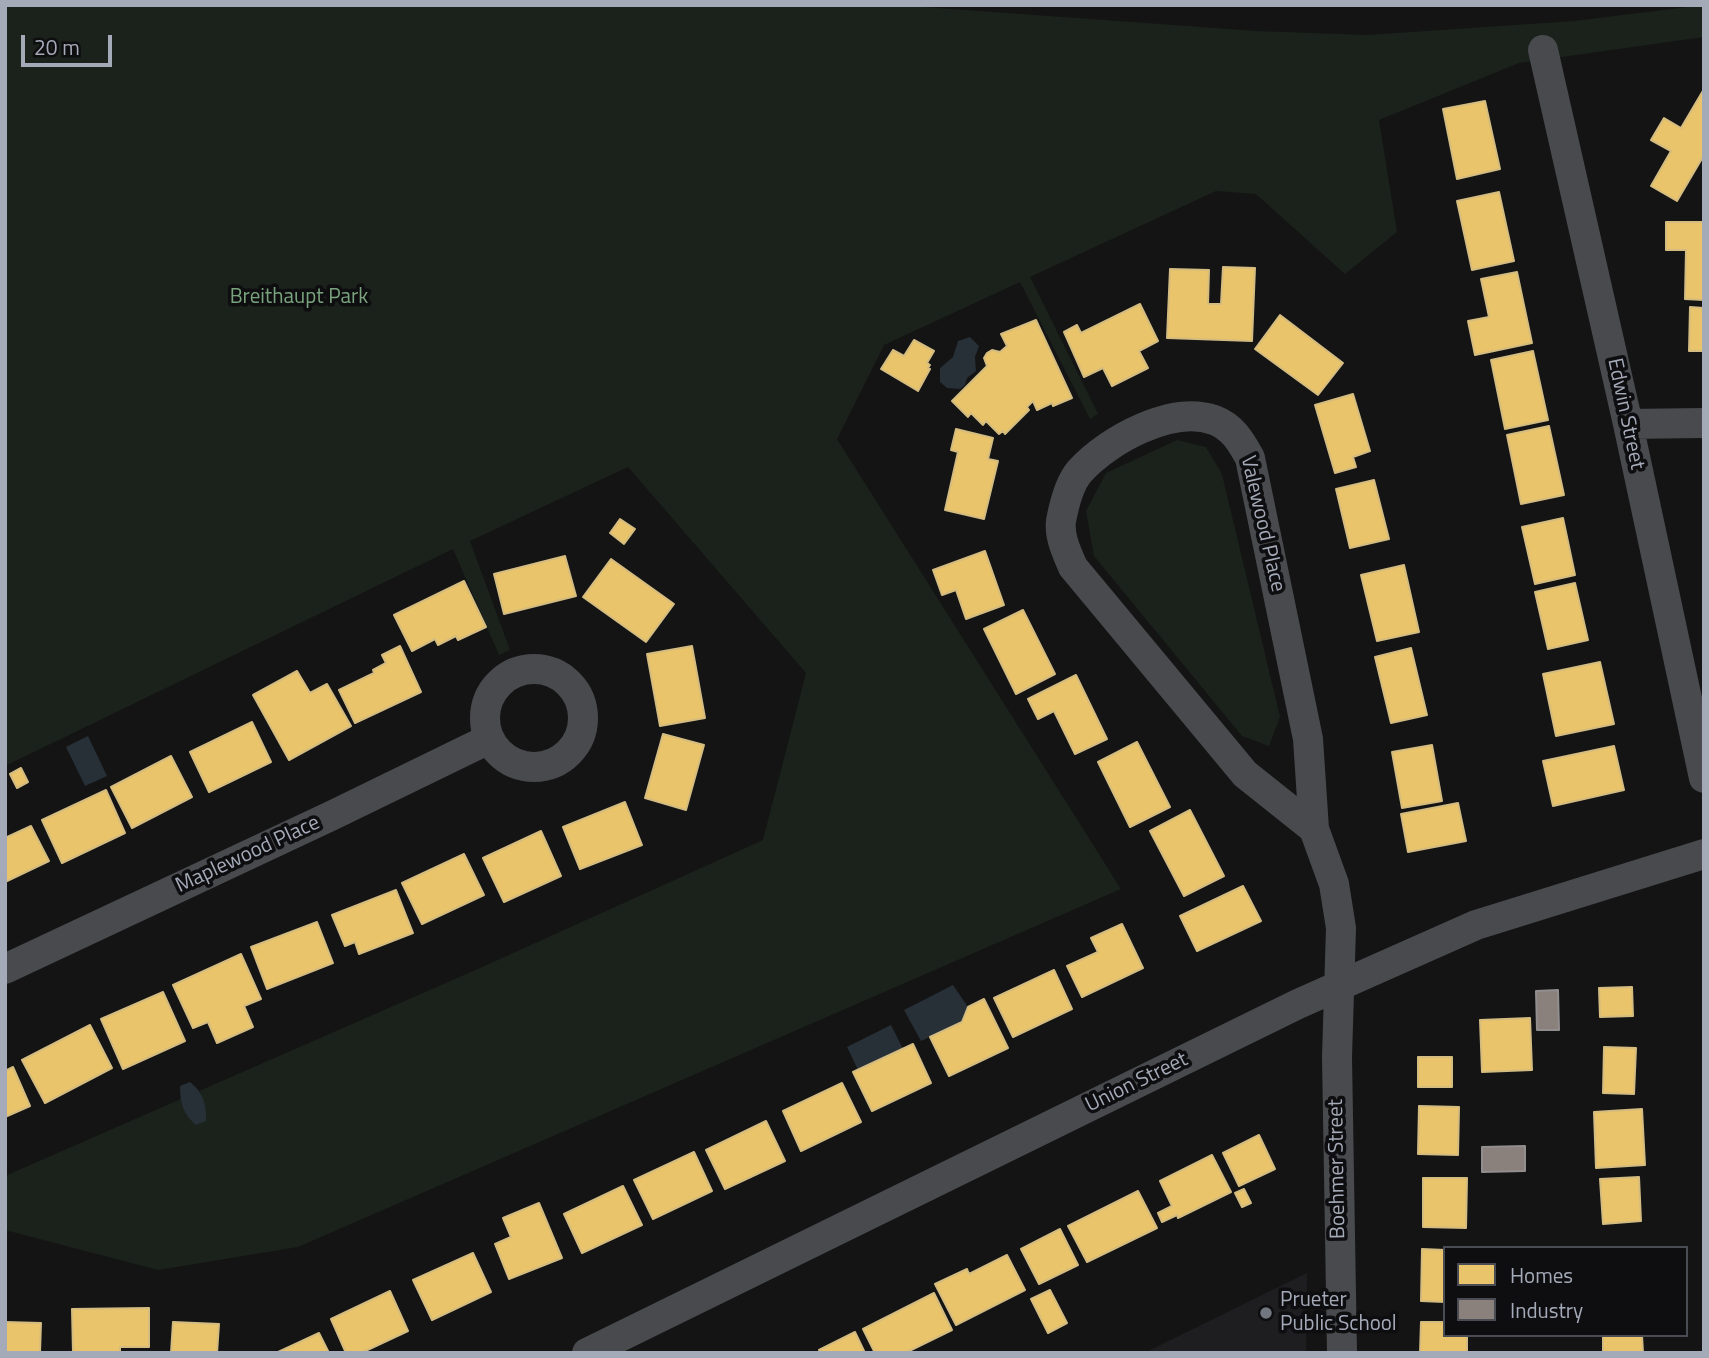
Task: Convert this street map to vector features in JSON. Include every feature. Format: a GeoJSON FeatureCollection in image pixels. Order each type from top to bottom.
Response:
{"type":"FeatureCollection","features":[{"type":"Feature","properties":{"kind":"street","name":"Edwin Street"},"geometry":{"type":"LineString","coordinates":[[1543,50],[1628,424],[1704,778]]}},
{"type":"Feature","properties":{"kind":"street","name":"Valewood Place"},"geometry":{"type":"LineString","coordinates":[[1314,828],[1245,774],[1073,567],[1064,546],[1061,524],[1067,497],[1079,472],[1110,447],[1157,421],[1184,416],[1214,420],[1236,434],[1250,458],[1308,739],[1314,828],[1334,884],[1340,928],[1339,985]]}},
{"type":"Feature","properties":{"kind":"street"},"geometry":{"type":"LineString","coordinates":[[1628,424],[1704,422]]}},
{"type":"Feature","properties":{"kind":"street","name":"Maplewood Place"},"geometry":{"type":"LineString","coordinates":[[5,969],[333,816],[489,739]]}},
{"type":"Feature","properties":{"kind":"street","name":"Union Street"},"geometry":{"type":"LineString","coordinates":[[587,1353],[1339,985],[1476,925],[1704,854]]}},
{"type":"Feature","properties":{"kind":"street","name":"Boehmer Street"},"geometry":{"type":"LineString","coordinates":[[1339,985],[1337,1057],[1342,1353]]}},
{"type":"Feature","properties":{"kind":"shaded area"},"geometry":{"type":"Polygon","coordinates":[[[970,337],[979,346],[975,357],[976,371],[960,389],[947,388],[940,382],[940,368],[953,357],[958,341],[970,337]]]}},
{"type":"Feature","properties":{"kind":"shaded area"},"geometry":{"type":"Polygon","coordinates":[[[88,736],[107,776],[85,786],[66,747],[88,736]]]}},
{"type":"Feature","properties":{"kind":"shaded area"},"geometry":{"type":"Polygon","coordinates":[[[953,985],[968,1007],[962,1022],[921,1041],[904,1010],[953,985]]]}},
{"type":"Feature","properties":{"kind":"shaded area"},"geometry":{"type":"Polygon","coordinates":[[[891,1025],[903,1049],[858,1070],[847,1047],[891,1025]]]}},
{"type":"Feature","properties":{"kind":"shaded area"},"geometry":{"type":"Polygon","coordinates":[[[190,1082],[201,1095],[206,1110],[206,1121],[196,1125],[185,1112],[181,1098],[180,1086],[190,1082]]]}},
{"type":"Feature","properties":{"kind":"shaded area","name":"Prueter Public School"},"geometry":{"type":"Polygon","coordinates":[[[1307,1273],[1306,1353],[1144,1353],[1307,1273]]]}},
{"type":"Feature","properties":{"kind":"green space","name":"Breithaupt Park"},"geometry":{"type":"Polygon","coordinates":[[[5,5],[896,5],[1257,31],[1367,35],[1574,21],[1704,5],[1704,37],[1519,63],[1379,120],[1397,232],[1345,274],[1256,194],[1216,191],[1030,277],[1098,414],[1090,419],[1020,282],[884,345],[837,439],[1121,889],[298,1247],[158,1270],[5,1230],[5,1176],[480,968],[763,840],[806,673],[628,467],[470,541],[510,650],[499,655],[453,549],[5,766],[5,5]]]}},
{"type":"Feature","properties":{"kind":"green space"},"geometry":{"type":"Polygon","coordinates":[[[1177,440],[1206,447],[1222,474],[1280,717],[1269,746],[1242,736],[1094,556],[1086,511],[1106,473],[1177,440]]]}},
{"type":"Feature","properties":{"kind":"building: Homes"},"geometry":{"type":"Polygon","coordinates":[[[1704,89],[1704,155],[1677,201],[1651,186],[1671,151],[1651,140],[1664,118],[1681,128],[1704,89]]]}},
{"type":"Feature","properties":{"kind":"building: Homes"},"geometry":{"type":"Polygon","coordinates":[[[1485,101],[1500,169],[1457,179],[1443,109],[1485,101]]]}},
{"type":"Feature","properties":{"kind":"building: Homes"},"geometry":{"type":"Polygon","coordinates":[[[1499,192],[1514,261],[1472,270],[1457,201],[1499,192]]]}},
{"type":"Feature","properties":{"kind":"building: Homes"},"geometry":{"type":"Polygon","coordinates":[[[1666,222],[1704,222],[1704,300],[1685,299],[1686,250],[1666,250],[1666,222]]]}},
{"type":"Feature","properties":{"kind":"building: Homes"},"geometry":{"type":"Polygon","coordinates":[[[1223,267],[1255,268],[1252,341],[1167,338],[1170,269],[1209,270],[1208,304],[1221,304],[1223,267]]]}},
{"type":"Feature","properties":{"kind":"building: Homes"},"geometry":{"type":"Polygon","coordinates":[[[1517,272],[1532,343],[1475,355],[1468,321],[1489,317],[1481,279],[1517,272]]]}},
{"type":"Feature","properties":{"kind":"building: Homes"},"geometry":{"type":"Polygon","coordinates":[[[1140,304],[1158,341],[1139,351],[1148,368],[1112,386],[1103,368],[1084,377],[1064,332],[1077,325],[1081,333],[1140,304]]]}},
{"type":"Feature","properties":{"kind":"building: Homes"},"geometry":{"type":"Polygon","coordinates":[[[1690,307],[1704,308],[1704,351],[1689,351],[1690,307]]]}},
{"type":"Feature","properties":{"kind":"building: Homes"},"geometry":{"type":"Polygon","coordinates":[[[1280,315],[1343,363],[1318,395],[1255,349],[1280,315]]]}},
{"type":"Feature","properties":{"kind":"building: Homes"},"geometry":{"type":"Polygon","coordinates":[[[1036,320],[1072,398],[1037,410],[1033,401],[1027,407],[1029,410],[1005,434],[1003,431],[999,434],[986,421],[983,425],[971,413],[968,417],[952,401],[987,366],[984,358],[987,353],[992,350],[1000,352],[1007,346],[1001,334],[1036,320]]]}},
{"type":"Feature","properties":{"kind":"building: Homes"},"geometry":{"type":"Polygon","coordinates":[[[914,340],[934,351],[927,363],[930,369],[918,391],[881,369],[893,350],[904,356],[914,340]]]}},
{"type":"Feature","properties":{"kind":"building: Homes"},"geometry":{"type":"Polygon","coordinates":[[[1533,351],[1548,420],[1505,429],[1491,360],[1533,351]]]}},
{"type":"Feature","properties":{"kind":"building: Homes"},"geometry":{"type":"Polygon","coordinates":[[[1353,394],[1370,451],[1353,457],[1356,467],[1335,473],[1315,405],[1353,394]]]}},
{"type":"Feature","properties":{"kind":"building: Homes"},"geometry":{"type":"Polygon","coordinates":[[[1549,426],[1564,495],[1521,504],[1507,435],[1549,426]]]}},
{"type":"Feature","properties":{"kind":"building: Homes"},"geometry":{"type":"Polygon","coordinates":[[[956,429],[993,438],[988,459],[998,461],[984,519],[945,510],[958,452],[951,450],[956,429]]]}},
{"type":"Feature","properties":{"kind":"building: Homes"},"geometry":{"type":"Polygon","coordinates":[[[1374,480],[1389,539],[1350,548],[1336,489],[1374,480]]]}},
{"type":"Feature","properties":{"kind":"building: Homes"},"geometry":{"type":"Polygon","coordinates":[[[1563,518],[1575,575],[1535,584],[1522,527],[1563,518]]]}},
{"type":"Feature","properties":{"kind":"building: Homes"},"geometry":{"type":"Polygon","coordinates":[[[620,519],[635,529],[624,544],[610,533],[620,519]]]}},
{"type":"Feature","properties":{"kind":"building: Homes"},"geometry":{"type":"Polygon","coordinates":[[[985,551],[1004,605],[966,619],[956,590],[942,595],[933,570],[985,551]]]}},
{"type":"Feature","properties":{"kind":"building: Homes"},"geometry":{"type":"Polygon","coordinates":[[[565,556],[576,596],[504,614],[494,574],[565,556]]]}},
{"type":"Feature","properties":{"kind":"building: Homes"},"geometry":{"type":"Polygon","coordinates":[[[611,559],[674,604],[646,642],[583,597],[611,559]]]}},
{"type":"Feature","properties":{"kind":"building: Homes"},"geometry":{"type":"Polygon","coordinates":[[[1404,565],[1419,632],[1377,641],[1361,575],[1404,565]]]}},
{"type":"Feature","properties":{"kind":"building: Homes"},"geometry":{"type":"Polygon","coordinates":[[[464,581],[486,627],[458,640],[456,636],[438,645],[435,639],[412,651],[394,615],[464,581]]]}},
{"type":"Feature","properties":{"kind":"building: Homes"},"geometry":{"type":"Polygon","coordinates":[[[1575,583],[1588,640],[1548,649],[1535,592],[1575,583]]]}},
{"type":"Feature","properties":{"kind":"building: Homes"},"geometry":{"type":"Polygon","coordinates":[[[1023,610],[1055,674],[1016,694],[984,629],[1023,610]]]}},
{"type":"Feature","properties":{"kind":"building: Homes"},"geometry":{"type":"Polygon","coordinates":[[[400,646],[421,692],[355,723],[339,690],[374,673],[373,670],[386,663],[382,655],[400,646]]]}},
{"type":"Feature","properties":{"kind":"building: Homes"},"geometry":{"type":"Polygon","coordinates":[[[692,646],[705,718],[660,726],[647,654],[692,646]]]}},
{"type":"Feature","properties":{"kind":"building: Homes"},"geometry":{"type":"Polygon","coordinates":[[[1411,648],[1427,715],[1391,723],[1375,657],[1411,648]]]}},
{"type":"Feature","properties":{"kind":"building: Homes"},"geometry":{"type":"Polygon","coordinates":[[[1600,662],[1614,724],[1556,736],[1543,674],[1600,662]]]}},
{"type":"Feature","properties":{"kind":"building: Homes"},"geometry":{"type":"Polygon","coordinates":[[[297,671],[310,693],[327,684],[351,726],[289,760],[253,695],[297,671]]]}},
{"type":"Feature","properties":{"kind":"building: Homes"},"geometry":{"type":"Polygon","coordinates":[[[1076,675],[1107,739],[1075,754],[1054,711],[1038,719],[1028,699],[1076,675]]]}},
{"type":"Feature","properties":{"kind":"building: Homes"},"geometry":{"type":"Polygon","coordinates":[[[252,722],[271,762],[209,792],[190,752],[252,722]]]}},
{"type":"Feature","properties":{"kind":"building: Homes"},"geometry":{"type":"Polygon","coordinates":[[[663,734],[704,745],[686,810],[645,798],[663,734]]]}},
{"type":"Feature","properties":{"kind":"building: Homes"},"geometry":{"type":"Polygon","coordinates":[[[1137,742],[1170,807],[1130,827],[1098,762],[1137,742]]]}},
{"type":"Feature","properties":{"kind":"building: Homes"},"geometry":{"type":"Polygon","coordinates":[[[1432,745],[1442,801],[1402,808],[1392,752],[1432,745]]]}},
{"type":"Feature","properties":{"kind":"building: Homes"},"geometry":{"type":"Polygon","coordinates":[[[1614,746],[1624,790],[1553,806],[1543,761],[1614,746]]]}},
{"type":"Feature","properties":{"kind":"building: Homes"},"geometry":{"type":"Polygon","coordinates":[[[171,756],[192,797],[132,828],[111,787],[171,756]]]}},
{"type":"Feature","properties":{"kind":"building: Homes"},"geometry":{"type":"Polygon","coordinates":[[[21,768],[28,782],[17,788],[10,774],[21,768]]]}},
{"type":"Feature","properties":{"kind":"building: Homes"},"geometry":{"type":"Polygon","coordinates":[[[106,790],[125,833],[62,863],[42,820],[106,790]]]}},
{"type":"Feature","properties":{"kind":"building: Homes"},"geometry":{"type":"Polygon","coordinates":[[[625,802],[642,845],[580,869],[563,827],[625,802]]]}},
{"type":"Feature","properties":{"kind":"building: Homes"},"geometry":{"type":"Polygon","coordinates":[[[1458,803],[1466,841],[1408,852],[1401,814],[1458,803]]]}},
{"type":"Feature","properties":{"kind":"building: Homes"},"geometry":{"type":"Polygon","coordinates":[[[1190,810],[1224,876],[1184,896],[1150,831],[1190,810]]]}},
{"type":"Feature","properties":{"kind":"building: Homes"},"geometry":{"type":"Polygon","coordinates":[[[31,826],[49,861],[5,882],[5,838],[31,826]]]}},
{"type":"Feature","properties":{"kind":"building: Homes"},"geometry":{"type":"Polygon","coordinates":[[[541,831],[561,876],[504,902],[483,858],[541,831]]]}},
{"type":"Feature","properties":{"kind":"building: Homes"},"geometry":{"type":"Polygon","coordinates":[[[464,854],[484,895],[422,924],[402,883],[464,854]]]}},
{"type":"Feature","properties":{"kind":"building: Homes"},"geometry":{"type":"Polygon","coordinates":[[[1243,886],[1261,921],[1197,951],[1180,916],[1243,886]]]}},
{"type":"Feature","properties":{"kind":"building: Homes"},"geometry":{"type":"Polygon","coordinates":[[[396,890],[413,933],[359,954],[355,942],[345,946],[332,915],[396,890]]]}},
{"type":"Feature","properties":{"kind":"building: Homes"},"geometry":{"type":"Polygon","coordinates":[[[317,922],[333,963],[267,989],[251,947],[317,922]]]}},
{"type":"Feature","properties":{"kind":"building: Homes"},"geometry":{"type":"Polygon","coordinates":[[[1122,924],[1143,968],[1082,997],[1067,966],[1098,952],[1091,938],[1122,924]]]}},
{"type":"Feature","properties":{"kind":"building: Homes"},"geometry":{"type":"Polygon","coordinates":[[[241,954],[261,999],[244,1006],[253,1027],[217,1043],[208,1022],[193,1028],[173,985],[241,954]]]}},
{"type":"Feature","properties":{"kind":"building: Homes"},"geometry":{"type":"Polygon","coordinates":[[[1054,970],[1072,1009],[1013,1037],[994,998],[1054,970]]]}},
{"type":"Feature","properties":{"kind":"building: Homes"},"geometry":{"type":"Polygon","coordinates":[[[1632,987],[1633,1016],[1600,1017],[1599,988],[1632,987]]]}},
{"type":"Feature","properties":{"kind":"building: Homes"},"geometry":{"type":"Polygon","coordinates":[[[163,992],[185,1041],[123,1069],[101,1019],[163,992]]]}},
{"type":"Feature","properties":{"kind":"building: Homes"},"geometry":{"type":"Polygon","coordinates":[[[984,999],[1008,1048],[949,1076],[930,1037],[962,1022],[968,1007],[984,999]]]}},
{"type":"Feature","properties":{"kind":"building: Homes"},"geometry":{"type":"Polygon","coordinates":[[[1530,1018],[1532,1070],[1482,1072],[1480,1020],[1530,1018]]]}},
{"type":"Feature","properties":{"kind":"building: Homes"},"geometry":{"type":"Polygon","coordinates":[[[90,1025],[112,1068],[45,1103],[22,1060],[90,1025]]]}},
{"type":"Feature","properties":{"kind":"building: Homes"},"geometry":{"type":"Polygon","coordinates":[[[913,1044],[931,1083],[872,1111],[853,1072],[913,1044]]]}},
{"type":"Feature","properties":{"kind":"building: Homes"},"geometry":{"type":"Polygon","coordinates":[[[1604,1047],[1636,1048],[1634,1094],[1603,1093],[1604,1047]]]}},
{"type":"Feature","properties":{"kind":"building: Homes"},"geometry":{"type":"Polygon","coordinates":[[[1418,1057],[1452,1057],[1452,1087],[1418,1087],[1418,1057]]]}},
{"type":"Feature","properties":{"kind":"building: Homes"},"geometry":{"type":"Polygon","coordinates":[[[13,1067],[30,1106],[5,1117],[5,1071],[13,1067]]]}},
{"type":"Feature","properties":{"kind":"building: Homes"},"geometry":{"type":"Polygon","coordinates":[[[842,1083],[861,1122],[801,1151],[783,1111],[842,1083]]]}},
{"type":"Feature","properties":{"kind":"building: Homes"},"geometry":{"type":"Polygon","coordinates":[[[1419,1106],[1459,1107],[1458,1155],[1418,1154],[1419,1106]]]}},
{"type":"Feature","properties":{"kind":"building: Homes"},"geometry":{"type":"Polygon","coordinates":[[[1642,1109],[1645,1165],[1596,1168],[1594,1112],[1642,1109]]]}},
{"type":"Feature","properties":{"kind":"building: Homes"},"geometry":{"type":"Polygon","coordinates":[[[766,1121],[785,1161],[725,1189],[706,1150],[766,1121]]]}},
{"type":"Feature","properties":{"kind":"building: Homes"},"geometry":{"type":"Polygon","coordinates":[[[1259,1135],[1275,1169],[1239,1186],[1223,1153],[1259,1135]]]}},
{"type":"Feature","properties":{"kind":"building: Homes"},"geometry":{"type":"Polygon","coordinates":[[[694,1152],[712,1191],[653,1219],[634,1180],[694,1152]]]}},
{"type":"Feature","properties":{"kind":"building: Homes"},"geometry":{"type":"Polygon","coordinates":[[[1212,1155],[1231,1192],[1178,1218],[1177,1215],[1162,1222],[1158,1213],[1172,1206],[1160,1181],[1212,1155]]]}},
{"type":"Feature","properties":{"kind":"building: Homes"},"geometry":{"type":"Polygon","coordinates":[[[1639,1177],[1641,1221],[1603,1224],[1600,1179],[1639,1177]]]}},
{"type":"Feature","properties":{"kind":"building: Homes"},"geometry":{"type":"Polygon","coordinates":[[[1423,1178],[1467,1178],[1466,1228],[1423,1227],[1423,1178]]]}},
{"type":"Feature","properties":{"kind":"building: Homes"},"geometry":{"type":"Polygon","coordinates":[[[623,1186],[642,1225],[582,1253],[564,1214],[623,1186]]]}},
{"type":"Feature","properties":{"kind":"building: Homes"},"geometry":{"type":"Polygon","coordinates":[[[1244,1189],[1251,1203],[1242,1207],[1235,1193],[1244,1189]]]}},
{"type":"Feature","properties":{"kind":"building: Homes"},"geometry":{"type":"Polygon","coordinates":[[[1138,1191],[1157,1228],[1087,1262],[1068,1226],[1138,1191]]]}},
{"type":"Feature","properties":{"kind":"building: Homes"},"geometry":{"type":"Polygon","coordinates":[[[539,1203],[562,1258],[509,1279],[495,1244],[511,1237],[503,1218],[539,1203]]]}},
{"type":"Feature","properties":{"kind":"building: Homes"},"geometry":{"type":"Polygon","coordinates":[[[1060,1229],[1078,1265],[1039,1284],[1021,1249],[1060,1229]]]}},
{"type":"Feature","properties":{"kind":"building: Homes"},"geometry":{"type":"Polygon","coordinates":[[[1422,1249],[1443,1250],[1443,1302],[1421,1301],[1422,1249]]]}},
{"type":"Feature","properties":{"kind":"building: Homes"},"geometry":{"type":"Polygon","coordinates":[[[473,1253],[491,1292],[432,1320],[413,1280],[473,1253]]]}},
{"type":"Feature","properties":{"kind":"building: Homes"},"geometry":{"type":"Polygon","coordinates":[[[1007,1255],[1025,1290],[956,1325],[935,1284],[967,1269],[969,1274],[1007,1255]]]}},
{"type":"Feature","properties":{"kind":"building: Homes"},"geometry":{"type":"Polygon","coordinates":[[[1050,1290],[1067,1323],[1048,1333],[1031,1299],[1050,1290]]]}},
{"type":"Feature","properties":{"kind":"building: Homes"},"geometry":{"type":"Polygon","coordinates":[[[390,1291],[408,1331],[361,1353],[346,1353],[331,1319],[390,1291]]]}},
{"type":"Feature","properties":{"kind":"building: Homes"},"geometry":{"type":"Polygon","coordinates":[[[934,1293],[952,1330],[905,1353],[875,1353],[863,1329],[934,1293]]]}},
{"type":"Feature","properties":{"kind":"building: Homes"},"geometry":{"type":"Polygon","coordinates":[[[149,1308],[149,1347],[120,1347],[120,1353],[73,1353],[72,1309],[149,1308]]]}},
{"type":"Feature","properties":{"kind":"building: Homes"},"geometry":{"type":"Polygon","coordinates":[[[5,1322],[41,1323],[40,1353],[5,1353],[5,1322]]]}},
{"type":"Feature","properties":{"kind":"building: Homes"},"geometry":{"type":"Polygon","coordinates":[[[173,1322],[219,1324],[217,1353],[171,1353],[173,1322]]]}},
{"type":"Feature","properties":{"kind":"building: Homes"},"geometry":{"type":"Polygon","coordinates":[[[1421,1322],[1443,1322],[1443,1337],[1467,1337],[1467,1353],[1420,1353],[1421,1322]]]}},
{"type":"Feature","properties":{"kind":"building: Homes"},"geometry":{"type":"Polygon","coordinates":[[[855,1332],[865,1353],[820,1353],[819,1350],[855,1332]]]}},
{"type":"Feature","properties":{"kind":"building: Homes"},"geometry":{"type":"Polygon","coordinates":[[[319,1333],[329,1353],[276,1353],[319,1333]]]}},
{"type":"Feature","properties":{"kind":"building: Homes"},"geometry":{"type":"Polygon","coordinates":[[[1603,1337],[1642,1337],[1643,1353],[1603,1353],[1603,1337]]]}},
{"type":"Feature","properties":{"kind":"building: Industry"},"geometry":{"type":"Polygon","coordinates":[[[1558,990],[1559,1030],[1537,1030],[1536,991],[1558,990]]]}},
{"type":"Feature","properties":{"kind":"building: Industry"},"geometry":{"type":"Polygon","coordinates":[[[1525,1146],[1525,1171],[1482,1172],[1482,1147],[1525,1146]]]}},
{"type":"Feature","properties":{"kind":"place","name":"Prueter Public School"},"geometry":{"type":"Point","coordinates":[1266,1313]}}]}
